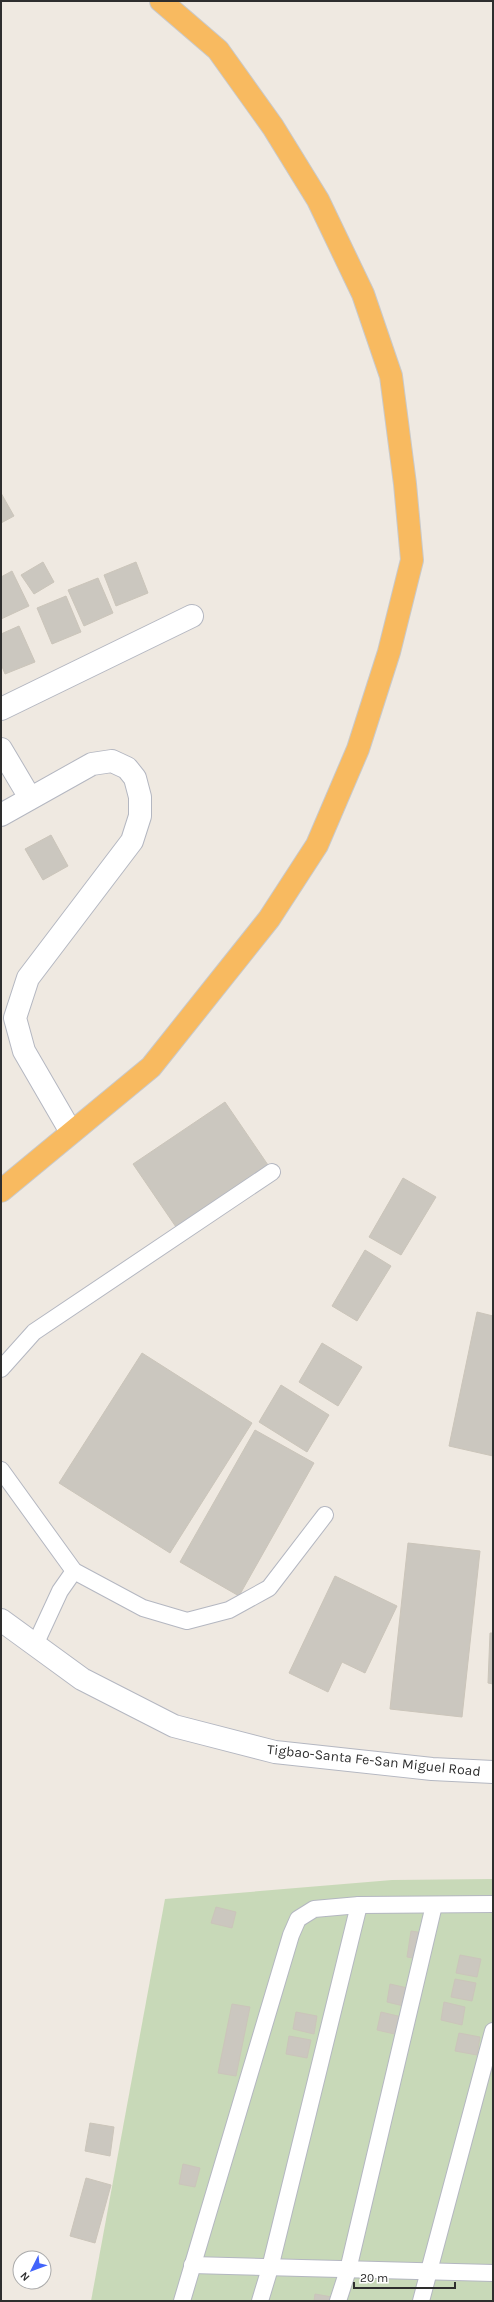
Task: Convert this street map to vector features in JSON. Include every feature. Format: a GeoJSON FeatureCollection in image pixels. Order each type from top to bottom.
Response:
{"type":"FeatureCollection","features":[{"type":"Feature","properties":{"kind":"highway"},"geometry":{"type":"LineString","coordinates":[[1,1192],[71,1132],[151,1067],[269,919],[317,845],[358,749],[389,652],[412,560],[405,484],[391,376],[363,294],[318,200],[273,127],[218,50],[162,1]]}},
{"type":"Feature","properties":{"kind":"street"},"geometry":{"type":"LineString","coordinates":[[1,708],[192,616]]}},
{"type":"Feature","properties":{"kind":"street"},"geometry":{"type":"LineString","coordinates":[[1,749],[30,798]]}},
{"type":"Feature","properties":{"kind":"street"},"geometry":{"type":"LineString","coordinates":[[1,815],[92,764],[112,761],[127,768],[135,778],[140,797],[140,816],[132,841],[28,978],[15,1018],[24,1051],[71,1132]]}},
{"type":"Feature","properties":{"kind":"street","name":"Tigbao-Santa Fe-San Miguel Road"},"geometry":{"type":"LineString","coordinates":[[3,1626],[35,1645],[82,1679],[174,1726],[275,1752],[432,1769],[493,1772]]}},
{"type":"Feature","properties":{"kind":"lane"},"geometry":{"type":"LineString","coordinates":[[1,1369],[34,1332],[272,1172]]}},
{"type":"Feature","properties":{"kind":"lane"},"geometry":{"type":"LineString","coordinates":[[1,1470],[74,1571],[143,1608],[187,1621],[230,1610],[269,1588],[325,1515]]}},
{"type":"Feature","properties":{"kind":"lane"},"geometry":{"type":"LineString","coordinates":[[35,1645],[60,1591],[74,1571]]}},
{"type":"Feature","properties":{"kind":"lane"},"geometry":{"type":"LineString","coordinates":[[182,2301],[291,1935],[298,1919],[314,1909],[359,1906],[493,1904]]}},
{"type":"Feature","properties":{"kind":"lane"},"geometry":{"type":"LineString","coordinates":[[338,2301],[348,2270],[434,1905]]}},
{"type":"Feature","properties":{"kind":"lane"},"geometry":{"type":"LineString","coordinates":[[260,2301],[270,2268],[359,1906]]}},
{"type":"Feature","properties":{"kind":"lane"},"geometry":{"type":"LineString","coordinates":[[422,2301],[493,2031]]}},
{"type":"Feature","properties":{"kind":"lane"},"geometry":{"type":"LineString","coordinates":[[192,2265],[493,2273]]}},
{"type":"Feature","properties":{"kind":"green space"},"geometry":{"type":"Polygon","coordinates":[[[493,1879],[493,2301],[91,2301],[165,1899],[392,1880],[493,1879]]]}},
{"type":"Feature","properties":{"kind":"building"},"geometry":{"type":"Polygon","coordinates":[[[1,493],[14,516],[1,523],[1,493]]]}},
{"type":"Feature","properties":{"kind":"building"},"geometry":{"type":"Polygon","coordinates":[[[43,562],[54,582],[34,594],[21,575],[43,562]]]}},
{"type":"Feature","properties":{"kind":"building"},"geometry":{"type":"Polygon","coordinates":[[[136,562],[148,593],[116,606],[104,575],[136,562]]]}},
{"type":"Feature","properties":{"kind":"building"},"geometry":{"type":"Polygon","coordinates":[[[12,571],[29,606],[1,619],[1,577],[12,571]]]}},
{"type":"Feature","properties":{"kind":"building"},"geometry":{"type":"Polygon","coordinates":[[[98,578],[113,613],[84,626],[68,590],[98,578]]]}},
{"type":"Feature","properties":{"kind":"building"},"geometry":{"type":"Polygon","coordinates":[[[66,596],[81,632],[52,644],[37,608],[66,596]]]}},
{"type":"Feature","properties":{"kind":"building"},"geometry":{"type":"Polygon","coordinates":[[[19,626],[35,662],[5,674],[1,664],[1,634],[19,626]]]}},
{"type":"Feature","properties":{"kind":"building"},"geometry":{"type":"Polygon","coordinates":[[[51,835],[68,866],[43,880],[25,849],[51,835]]]}},
{"type":"Feature","properties":{"kind":"building"},"geometry":{"type":"Polygon","coordinates":[[[225,1102],[268,1165],[176,1227],[133,1164],[225,1102]]]}},
{"type":"Feature","properties":{"kind":"building"},"geometry":{"type":"Polygon","coordinates":[[[403,1178],[436,1197],[401,1255],[369,1237],[403,1178]]]}},
{"type":"Feature","properties":{"kind":"building"},"geometry":{"type":"Polygon","coordinates":[[[365,1250],[391,1266],[357,1321],[332,1306],[365,1250]]]}},
{"type":"Feature","properties":{"kind":"building"},"geometry":{"type":"Polygon","coordinates":[[[477,1312],[493,1316],[493,1456],[449,1446],[477,1312]]]}},
{"type":"Feature","properties":{"kind":"building"},"geometry":{"type":"Polygon","coordinates":[[[322,1343],[362,1367],[338,1406],[299,1382],[322,1343]]]}},
{"type":"Feature","properties":{"kind":"building"},"geometry":{"type":"Polygon","coordinates":[[[142,1353],[252,1423],[170,1553],[59,1483],[142,1353]]]}},
{"type":"Feature","properties":{"kind":"building"},"geometry":{"type":"Polygon","coordinates":[[[281,1385],[329,1415],[307,1452],[259,1422],[281,1385]]]}},
{"type":"Feature","properties":{"kind":"building"},"geometry":{"type":"Polygon","coordinates":[[[255,1430],[314,1463],[239,1596],[180,1562],[255,1430]]]}},
{"type":"Feature","properties":{"kind":"building"},"geometry":{"type":"Polygon","coordinates":[[[408,1543],[480,1551],[462,1717],[390,1709],[408,1543]]]}},
{"type":"Feature","properties":{"kind":"building"},"geometry":{"type":"Polygon","coordinates":[[[335,1576],[397,1606],[365,1673],[342,1662],[328,1692],[289,1673],[335,1576]]]}},
{"type":"Feature","properties":{"kind":"building"},"geometry":{"type":"Polygon","coordinates":[[[490,1633],[493,1633],[493,1684],[488,1683],[490,1633]]]}},
{"type":"Feature","properties":{"kind":"building"},"geometry":{"type":"Polygon","coordinates":[[[216,1907],[236,1912],[232,1928],[211,1923],[216,1907]]]}},
{"type":"Feature","properties":{"kind":"building"},"geometry":{"type":"Polygon","coordinates":[[[411,1931],[424,1933],[420,1959],[407,1957],[411,1931]]]}},
{"type":"Feature","properties":{"kind":"building"},"geometry":{"type":"Polygon","coordinates":[[[460,1955],[481,1959],[477,1977],[456,1973],[460,1955]]]}},
{"type":"Feature","properties":{"kind":"building"},"geometry":{"type":"Polygon","coordinates":[[[455,1979],[476,1983],[472,2001],[451,1997],[455,1979]]]}},
{"type":"Feature","properties":{"kind":"building"},"geometry":{"type":"Polygon","coordinates":[[[390,1984],[412,1989],[408,2007],[387,2002],[390,1984]]]}},
{"type":"Feature","properties":{"kind":"building"},"geometry":{"type":"Polygon","coordinates":[[[444,2002],[465,2007],[462,2025],[441,2020],[444,2002]]]}},
{"type":"Feature","properties":{"kind":"building"},"geometry":{"type":"Polygon","coordinates":[[[232,2004],[250,2007],[236,2076],[218,2073],[232,2004]]]}},
{"type":"Feature","properties":{"kind":"building"},"geometry":{"type":"Polygon","coordinates":[[[296,2012],[317,2016],[314,2034],[293,2029],[296,2012]]]}},
{"type":"Feature","properties":{"kind":"building"},"geometry":{"type":"Polygon","coordinates":[[[381,2012],[402,2017],[399,2035],[377,2030],[381,2012]]]}},
{"type":"Feature","properties":{"kind":"building"},"geometry":{"type":"Polygon","coordinates":[[[459,2033],[480,2037],[477,2055],[455,2051],[459,2033]]]}},
{"type":"Feature","properties":{"kind":"building"},"geometry":{"type":"Polygon","coordinates":[[[289,2036],[311,2040],[307,2058],[286,2054],[289,2036]]]}},
{"type":"Feature","properties":{"kind":"building"},"geometry":{"type":"Polygon","coordinates":[[[90,2123],[114,2127],[110,2156],[85,2151],[90,2123]]]}},
{"type":"Feature","properties":{"kind":"building"},"geometry":{"type":"Polygon","coordinates":[[[183,2164],[200,2168],[195,2187],[179,2184],[183,2164]]]}},
{"type":"Feature","properties":{"kind":"building"},"geometry":{"type":"Polygon","coordinates":[[[86,2178],[111,2185],[95,2243],[70,2236],[86,2178]]]}},
{"type":"Feature","properties":{"kind":"building"},"geometry":{"type":"Polygon","coordinates":[[[315,2294],[332,2297],[331,2301],[314,2301],[315,2294]]]}}]}
